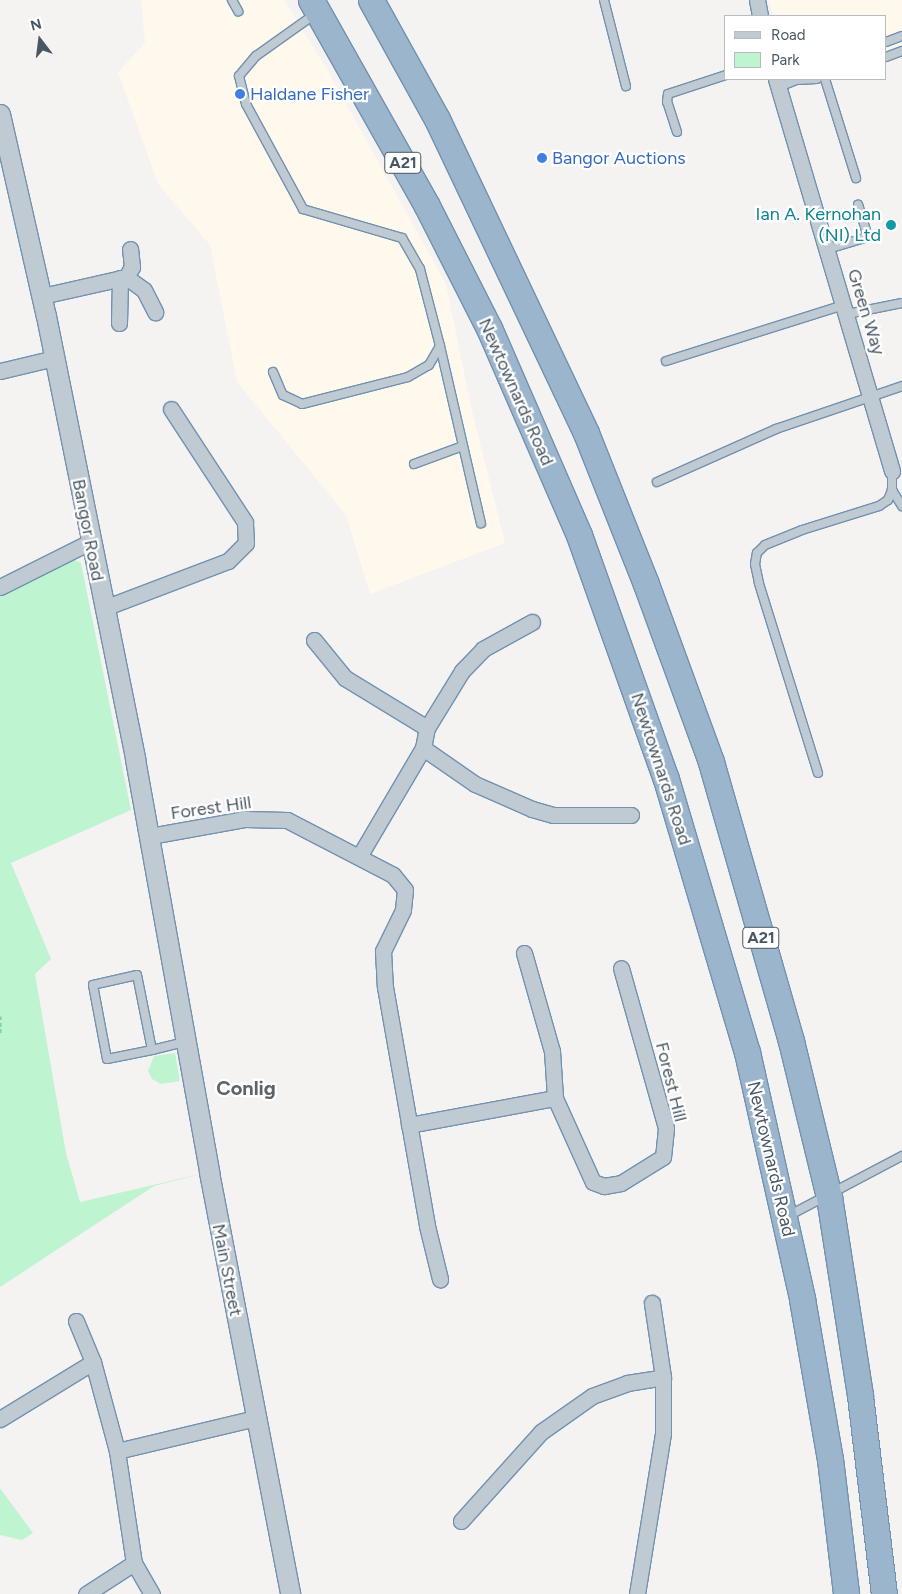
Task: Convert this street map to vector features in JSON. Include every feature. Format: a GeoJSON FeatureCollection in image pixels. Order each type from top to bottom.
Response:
{"type":"FeatureCollection","features":[{"type":"Feature","properties":{"kind":"highway","name":"A21"},"geometry":{"type":"LineString","coordinates":[[371,0],[437,119],[586,433],[646,584],[711,762],[791,1041],[829,1197],[860,1396],[884,1594]]}},
{"type":"Feature","properties":{"kind":"highway","name":"Newtownards Road"},"geometry":{"type":"LineString","coordinates":[[320,4],[489,328],[579,535],[669,789],[747,1052],[802,1299],[830,1459],[846,1594]]}},
{"type":"Feature","properties":{"kind":"street"},"geometry":{"type":"LineString","coordinates":[[757,0],[760,15]]}},
{"type":"Feature","properties":{"kind":"street","name":"Green Way"},"geometry":{"type":"LineString","coordinates":[[778,83],[892,471]]}},
{"type":"Feature","properties":{"kind":"street","name":"Bangor Road"},"geometry":{"type":"LineString","coordinates":[[0,114],[42,296],[150,836],[170,946]]}},
{"type":"Feature","properties":{"kind":"street"},"geometry":{"type":"LineString","coordinates":[[42,296],[123,277],[132,267],[130,249]]}},
{"type":"Feature","properties":{"kind":"street"},"geometry":{"type":"LineString","coordinates":[[123,277],[144,290],[155,312]]}},
{"type":"Feature","properties":{"kind":"street"},"geometry":{"type":"LineString","coordinates":[[118,323],[123,277]]}},
{"type":"Feature","properties":{"kind":"street"},"geometry":{"type":"LineString","coordinates":[[0,371],[54,358]]}},
{"type":"Feature","properties":{"kind":"street"},"geometry":{"type":"LineString","coordinates":[[104,608],[228,561],[246,543],[245,522],[171,409]]}},
{"type":"Feature","properties":{"kind":"street"},"geometry":{"type":"LineString","coordinates":[[0,587],[90,542]]}},
{"type":"Feature","properties":{"kind":"street"},"geometry":{"type":"LineString","coordinates":[[360,855],[422,748],[427,728],[462,671],[483,649],[532,622]]}},
{"type":"Feature","properties":{"kind":"street"},"geometry":{"type":"LineString","coordinates":[[314,640],[345,678],[427,728]]}},
{"type":"Feature","properties":{"kind":"street"},"geometry":{"type":"LineString","coordinates":[[422,748],[475,784],[532,809],[554,815],[631,815]]}},
{"type":"Feature","properties":{"kind":"street","name":"Forest Hill"},"geometry":{"type":"LineString","coordinates":[[150,836],[245,819],[287,820],[360,855],[393,875],[405,890],[403,910],[383,951],[384,987],[440,1279]]}},
{"type":"Feature","properties":{"kind":"street","name":"Main Street"},"geometry":{"type":"LineString","coordinates":[[170,946],[255,1418],[290,1594]]}},
{"type":"Feature","properties":{"kind":"street","name":"Forest Hill"},"geometry":{"type":"LineString","coordinates":[[524,953],[552,1051],[555,1098],[593,1182],[604,1186],[621,1183],[663,1157],[666,1128],[621,968]]}},
{"type":"Feature","properties":{"kind":"street"},"geometry":{"type":"LineString","coordinates":[[409,1124],[555,1098]]}},
{"type":"Feature","properties":{"kind":"street"},"geometry":{"type":"LineString","coordinates":[[637,1594],[663,1434],[663,1377],[652,1303]]}},
{"type":"Feature","properties":{"kind":"street"},"geometry":{"type":"LineString","coordinates":[[76,1321],[93,1362],[118,1451],[134,1563],[152,1594]]}},
{"type":"Feature","properties":{"kind":"street"},"geometry":{"type":"LineString","coordinates":[[0,1419],[93,1362]]}},
{"type":"Feature","properties":{"kind":"street"},"geometry":{"type":"LineString","coordinates":[[461,1521],[541,1432],[563,1416],[592,1396],[627,1383],[663,1377]]}},
{"type":"Feature","properties":{"kind":"street"},"geometry":{"type":"LineString","coordinates":[[118,1451],[255,1418]]}},
{"type":"Feature","properties":{"kind":"street"},"geometry":{"type":"LineString","coordinates":[[86,1594],[134,1563]]}},
{"type":"Feature","properties":{"kind":"lane"},"geometry":{"type":"LineString","coordinates":[[232,0],[238,11]]}},
{"type":"Feature","properties":{"kind":"lane"},"geometry":{"type":"LineString","coordinates":[[604,0],[626,86]]}},
{"type":"Feature","properties":{"kind":"lane"},"geometry":{"type":"LineString","coordinates":[[320,4],[256,56],[239,76],[246,104],[303,209],[402,238],[420,269],[481,523]]}},
{"type":"Feature","properties":{"kind":"lane"},"geometry":{"type":"LineString","coordinates":[[887,42],[902,36]]}},
{"type":"Feature","properties":{"kind":"lane"},"geometry":{"type":"LineString","coordinates":[[887,57],[902,51]]}},
{"type":"Feature","properties":{"kind":"lane"},"geometry":{"type":"LineString","coordinates":[[677,132],[667,102],[668,94],[724,76]]}},
{"type":"Feature","properties":{"kind":"lane"},"geometry":{"type":"LineString","coordinates":[[778,83],[792,80]]}},
{"type":"Feature","properties":{"kind":"lane"},"geometry":{"type":"LineString","coordinates":[[825,80],[856,178]]}},
{"type":"Feature","properties":{"kind":"lane"},"geometry":{"type":"LineString","coordinates":[[828,249],[868,237],[858,205]]}},
{"type":"Feature","properties":{"kind":"lane"},"geometry":{"type":"LineString","coordinates":[[666,361],[846,310],[902,304]]}},
{"type":"Feature","properties":{"kind":"lane"},"geometry":{"type":"LineString","coordinates":[[273,372],[283,395],[302,404],[408,377],[429,365],[440,346]]}},
{"type":"Feature","properties":{"kind":"lane"},"geometry":{"type":"LineString","coordinates":[[657,482],[776,429],[902,386]]}},
{"type":"Feature","properties":{"kind":"lane"},"geometry":{"type":"LineString","coordinates":[[414,464],[463,446]]}},
{"type":"Feature","properties":{"kind":"lane"},"geometry":{"type":"LineString","coordinates":[[818,773],[759,583],[755,564],[757,553],[765,544],[802,530],[879,506],[888,500],[892,490],[892,471]]}},
{"type":"Feature","properties":{"kind":"lane"},"geometry":{"type":"LineString","coordinates":[[892,490],[902,506]]}},
{"type":"Feature","properties":{"kind":"lane"},"geometry":{"type":"LineString","coordinates":[[152,1050],[137,975],[93,985],[107,1059],[152,1050],[186,1042]]}},
{"type":"Feature","properties":{"kind":"lane"},"geometry":{"type":"LineString","coordinates":[[784,1218],[829,1197],[902,1156]]}},
{"type":"Feature","properties":{"kind":"path"},"geometry":{"type":"LineString","coordinates":[[0,1016],[0,1035]]}},
{"type":"Feature","properties":{"kind":"shaded area"},"geometry":{"type":"Polygon","coordinates":[[[141,0],[284,0],[325,66],[446,284],[471,407],[505,543],[370,594],[346,515],[237,382],[210,245],[158,184],[118,72],[145,43],[141,0]]]}},
{"type":"Feature","properties":{"kind":"shaded area"},"geometry":{"type":"Polygon","coordinates":[[[768,0],[902,0],[902,44],[887,49],[887,15],[774,15],[768,0]]]}},
{"type":"Feature","properties":{"kind":"green space"},"geometry":{"type":"Polygon","coordinates":[[[71,558],[81,563],[131,810],[11,863],[51,959],[35,974],[66,1153],[80,1202],[209,1172],[154,1186],[0,1287],[0,594],[71,558]]]}},
{"type":"Feature","properties":{"kind":"green space"},"geometry":{"type":"Polygon","coordinates":[[[175,1053],[180,1081],[161,1084],[152,1079],[148,1071],[154,1056],[175,1053]]]}},
{"type":"Feature","properties":{"kind":"green space"},"geometry":{"type":"Polygon","coordinates":[[[0,1488],[33,1533],[22,1540],[0,1535],[0,1488]]]}},
{"type":"Feature","properties":{"kind":"place","name":"Haldane Fisher"},"geometry":{"type":"Point","coordinates":[240,94]}},
{"type":"Feature","properties":{"kind":"place","name":"Bangor Auctions"},"geometry":{"type":"Point","coordinates":[542,158]}},
{"type":"Feature","properties":{"kind":"place","name":"Ian A. Kernohan (NI) Ltd"},"geometry":{"type":"Point","coordinates":[891,225]}},
{"type":"Feature","properties":{"kind":"district","name":"Conlig"},"geometry":{"type":"Point","coordinates":[246,1088]}}]}
